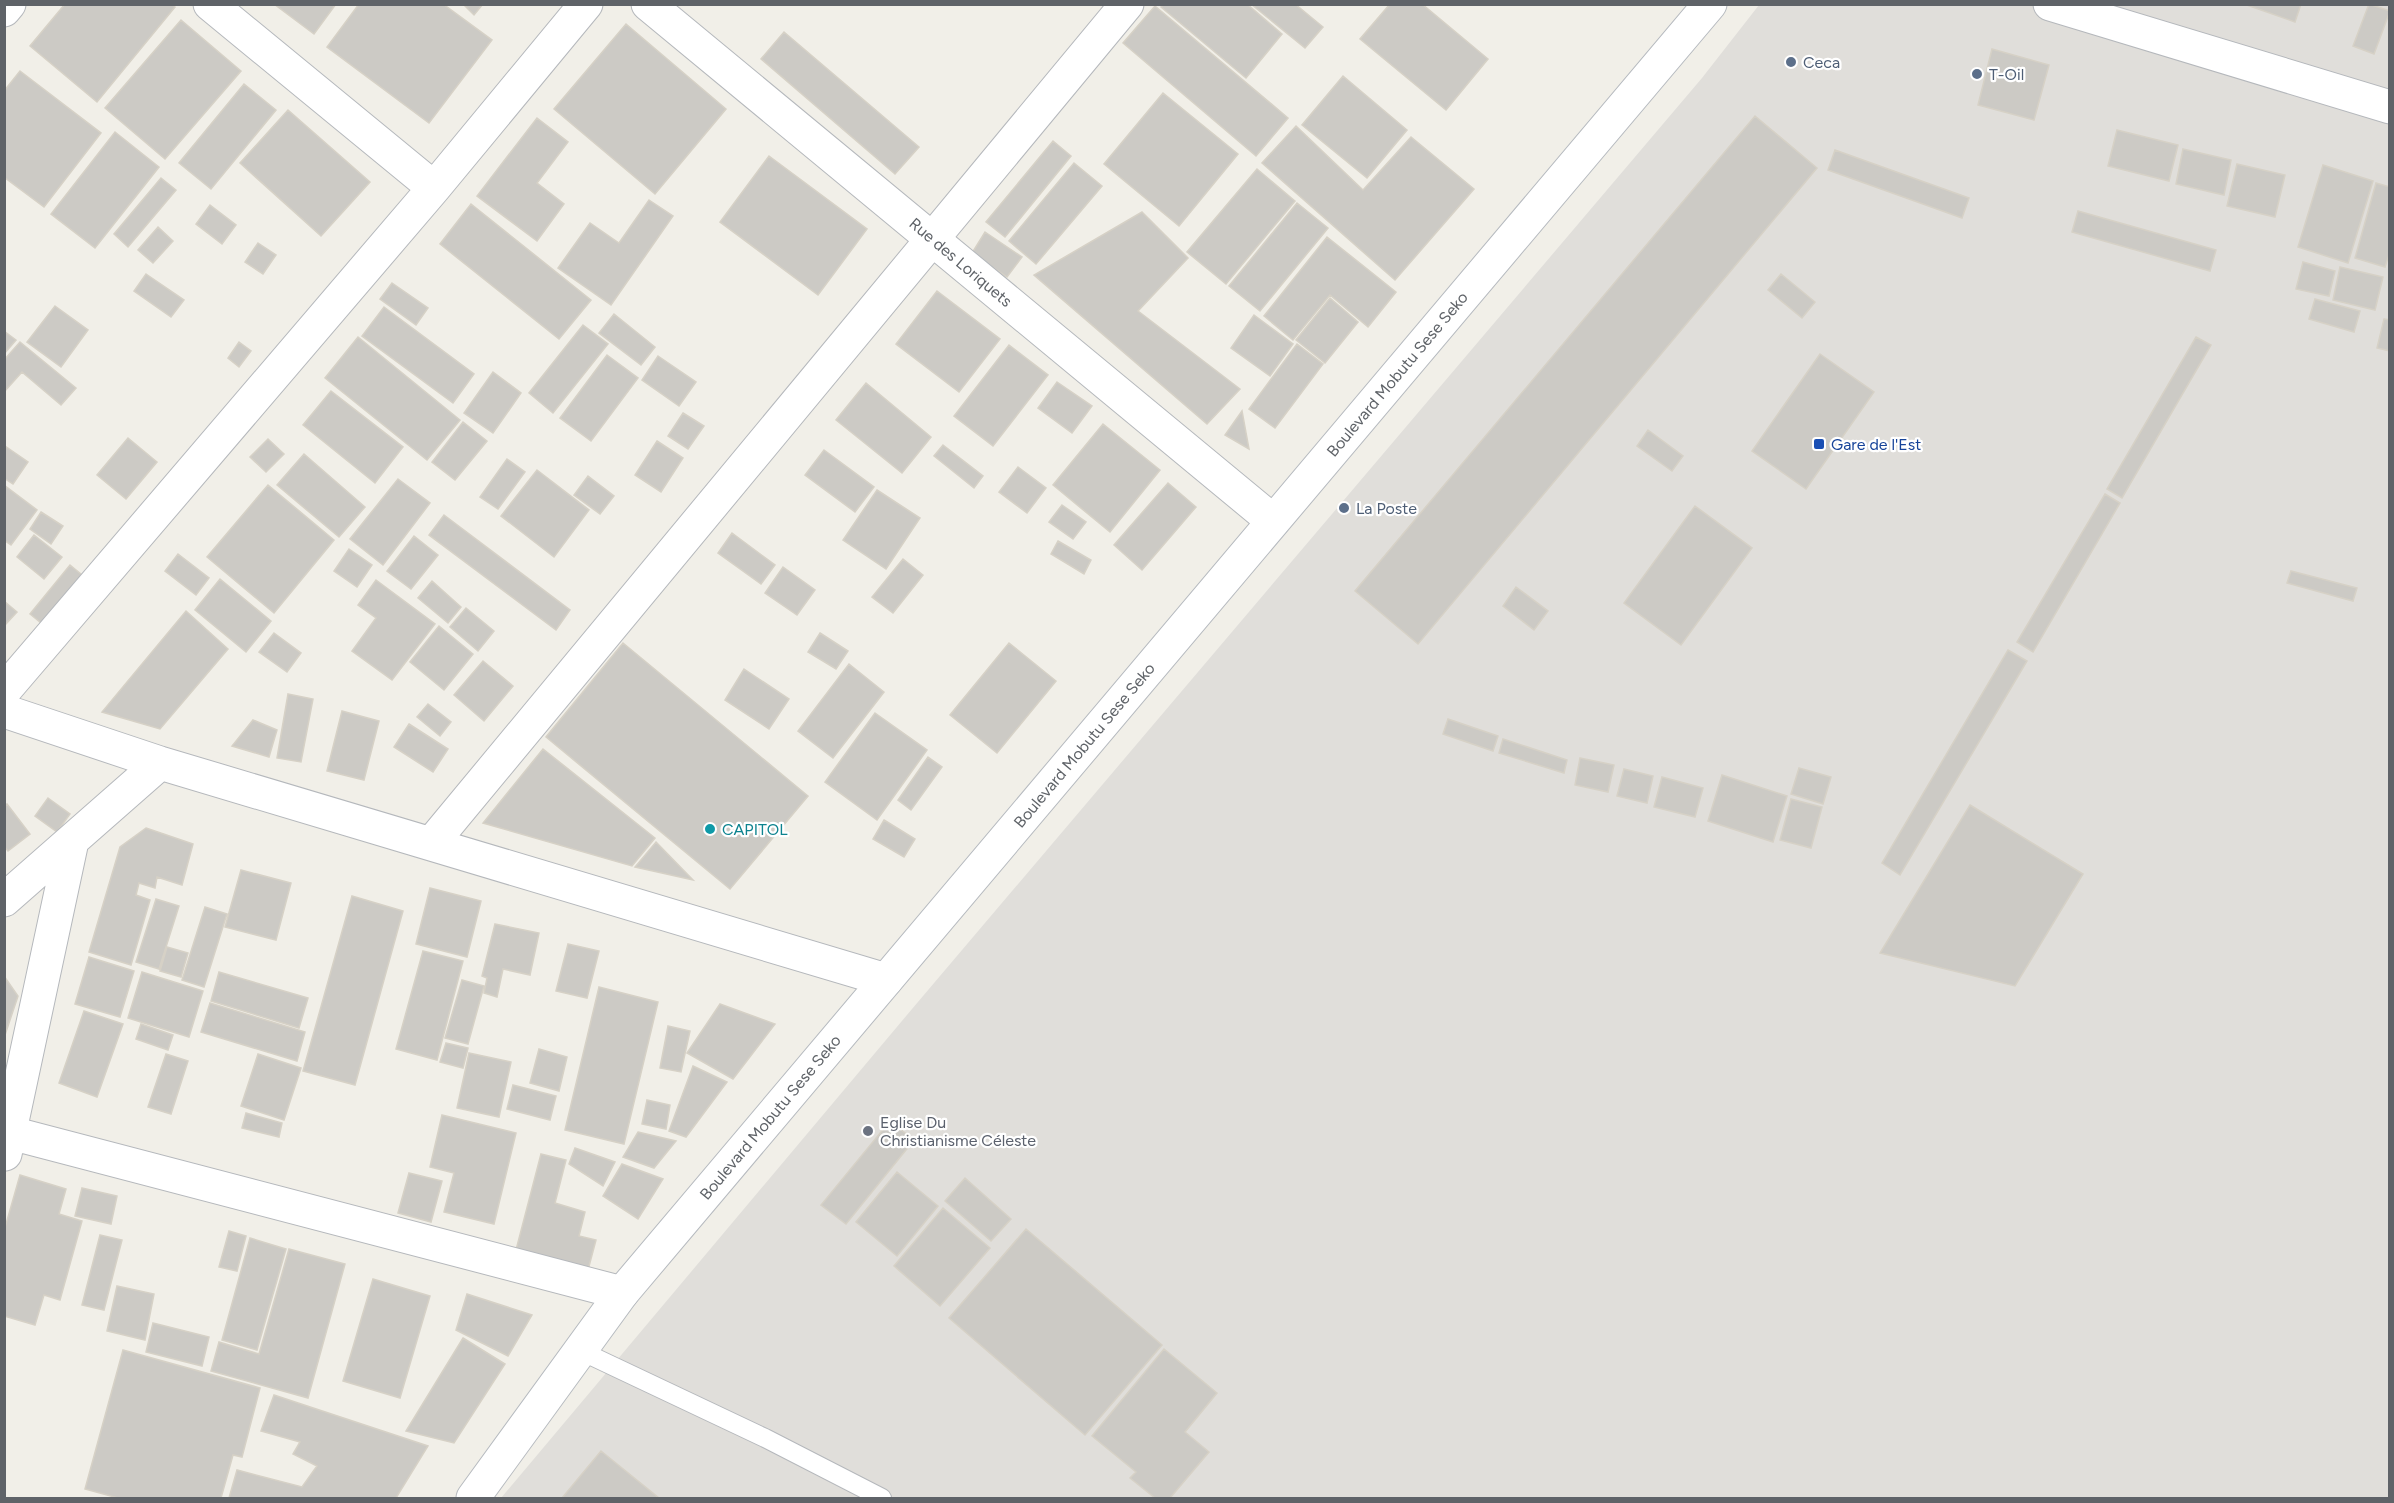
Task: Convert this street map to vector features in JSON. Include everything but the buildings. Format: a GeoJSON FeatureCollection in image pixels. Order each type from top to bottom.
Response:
{"type":"FeatureCollection","features":[{"type":"Feature","properties":{"kind":"street"},"geometry":{"type":"LineString","coordinates":[[4,10],[9,4]]}},
{"type":"Feature","properties":{"kind":"street"},"geometry":{"type":"LineString","coordinates":[[210,4],[434,188]]}},
{"type":"Feature","properties":{"kind":"street"},"geometry":{"type":"LineString","coordinates":[[4,691],[434,188],[586,4]]}},
{"type":"Feature","properties":{"kind":"street","name":"Rue des Loriquets"},"geometry":{"type":"LineString","coordinates":[[648,4],[1273,520]]}},
{"type":"Feature","properties":{"kind":"street"},"geometry":{"type":"LineString","coordinates":[[431,844],[1127,4]]}},
{"type":"Feature","properties":{"kind":"street","name":"Boulevard Mobutu Sese Seko"},"geometry":{"type":"LineString","coordinates":[[473,1498],[622,1293],[1710,4]]}},
{"type":"Feature","properties":{"kind":"street"},"geometry":{"type":"LineString","coordinates":[[2050,4],[2390,107]]}},
{"type":"Feature","properties":{"kind":"street"},"geometry":{"type":"LineString","coordinates":[[4,711],[160,763],[886,980]]}},
{"type":"Feature","properties":{"kind":"street"},"geometry":{"type":"LineString","coordinates":[[4,900],[160,763]]}},
{"type":"Feature","properties":{"kind":"street"},"geometry":{"type":"LineString","coordinates":[[72,841],[8,1144],[622,1293]]}},
{"type":"Feature","properties":{"kind":"lane"},"geometry":{"type":"LineString","coordinates":[[581,1351],[765,1438],[882,1498]]}},
{"type":"Feature","properties":{"kind":"shaded area"},"geometry":{"type":"Polygon","coordinates":[[[1759,5],[2389,5],[2389,1498],[501,1498],[912,1009],[1702,78],[1759,5]]]}},
{"type":"Feature","properties":{"kind":"place","name":"Ceca"},"geometry":{"type":"Point","coordinates":[1791,62]}},
{"type":"Feature","properties":{"kind":"place","name":"T-Oil"},"geometry":{"type":"Point","coordinates":[1977,74]}},
{"type":"Feature","properties":{"kind":"place","name":"Gare de l'Est"},"geometry":{"type":"Point","coordinates":[1819,444]}},
{"type":"Feature","properties":{"kind":"place","name":"La Poste"},"geometry":{"type":"Point","coordinates":[1344,508]}},
{"type":"Feature","properties":{"kind":"place","name":"CAPITOL"},"geometry":{"type":"Point","coordinates":[710,829]}},
{"type":"Feature","properties":{"kind":"place","name":"Eglise Du Christianisme Céleste"},"geometry":{"type":"Point","coordinates":[868,1131]}}]}
